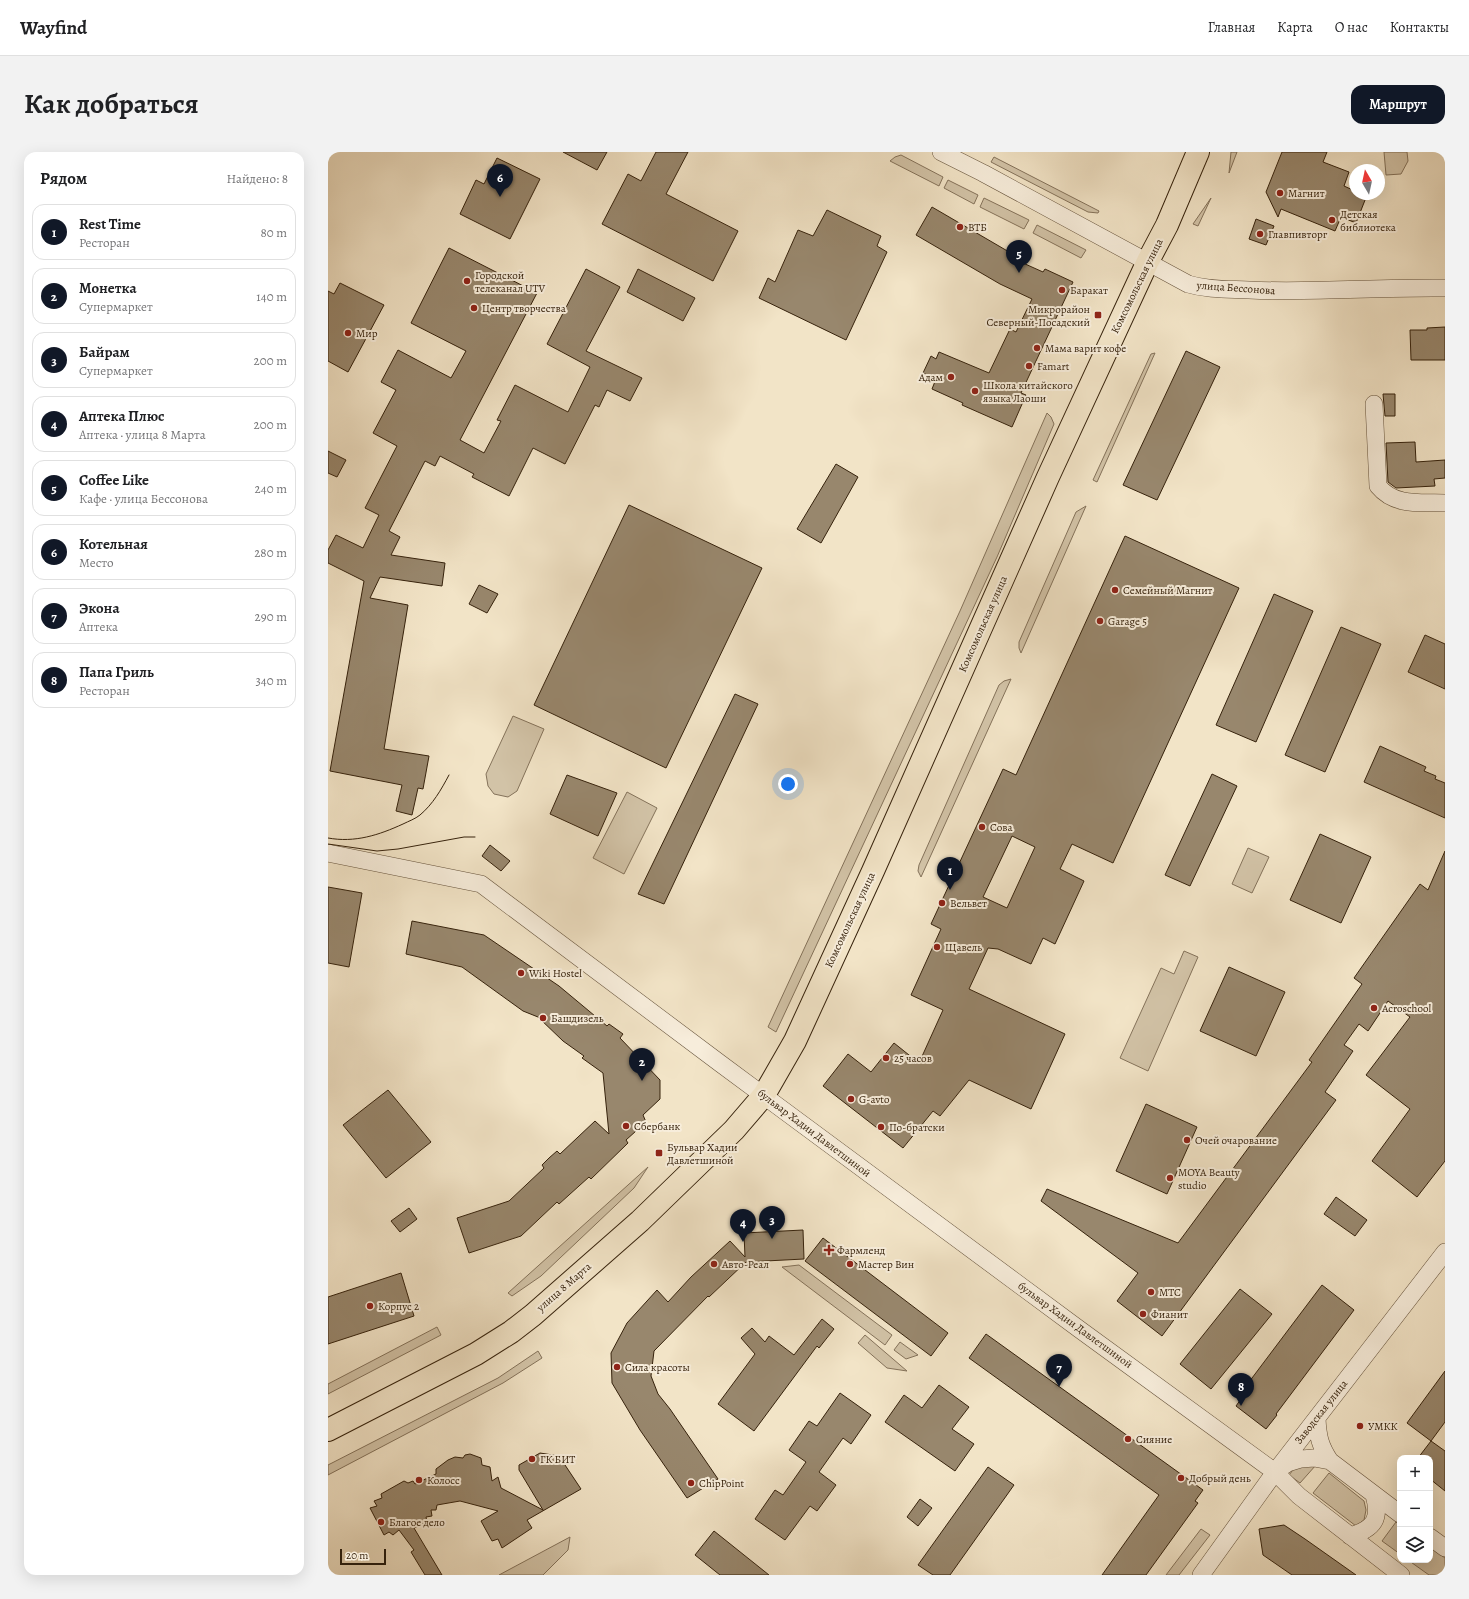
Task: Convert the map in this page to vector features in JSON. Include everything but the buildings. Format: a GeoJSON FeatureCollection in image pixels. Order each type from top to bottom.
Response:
{"type":"FeatureCollection","features":[{"type":"Feature","properties":{"kind":"main road","name":"Комсомольская улица"},"geometry":{"type":"LineString","coordinates":[[764,1095],[795,1041],[1048,477],[1148,261],[1167,225],[1198,152]]}},
{"type":"Feature","properties":{"kind":"main road","name":"улица 8 Марта"},"geometry":{"type":"LineString","coordinates":[[328,1430],[476,1354],[516,1328],[640,1221],[734,1130],[764,1095]]}},
{"type":"Feature","properties":{"kind":"street","name":"улица Бессонова"},"geometry":{"type":"LineString","coordinates":[[941,152],[1148,261],[1188,284],[1202,288],[1281,291],[1445,288]]}},
{"type":"Feature","properties":{"kind":"street"},"geometry":{"type":"LineString","coordinates":[[1374,404],[1378,486],[1396,500],[1404,502],[1445,503]]}},
{"type":"Feature","properties":{"kind":"street","name":"бульвар Хадии Давлетшиной"},"geometry":{"type":"LineString","coordinates":[[328,853],[481,884],[1079,1329],[1275,1472],[1299,1496],[1400,1575]]}},
{"type":"Feature","properties":{"kind":"street","name":"Заводская улица"},"geometry":{"type":"LineString","coordinates":[[1201,1575],[1275,1472],[1445,1252]]}},
{"type":"Feature","properties":{"kind":"street"},"geometry":{"type":"LineString","coordinates":[[1316,1419],[1320,1446],[1330,1461],[1397,1512]]}},
{"type":"Feature","properties":{"kind":"street"},"geometry":{"type":"LineString","coordinates":[[1275,1472],[1288,1463],[1301,1460],[1314,1458],[1330,1461]]}},
{"type":"Feature","properties":{"kind":"street"},"geometry":{"type":"LineString","coordinates":[[1350,1536],[1364,1532],[1371,1526],[1376,1517],[1377,1505],[1374,1495]]}},
{"type":"Feature","properties":{"kind":"street"},"geometry":{"type":"LineString","coordinates":[[1433,1539],[1445,1548]]}},
{"type":"Feature","properties":{"kind":"shaded area"},"geometry":{"type":"Polygon","coordinates":[[[1231,152],[1237,152],[1229,173],[1231,152]]]}},
{"type":"Feature","properties":{"kind":"shaded area"},"geometry":{"type":"Polygon","coordinates":[[[1384,152],[1407,152],[1408,161],[1401,174],[1386,175],[1384,152]]]}},
{"type":"Feature","properties":{"kind":"shaded area"},"geometry":{"type":"Polygon","coordinates":[[[901,155],[943,177],[939,186],[890,161],[901,155]]]}},
{"type":"Feature","properties":{"kind":"shaded area"},"geometry":{"type":"Polygon","coordinates":[[[994,157],[1099,211],[1098,213],[1088,212],[991,162],[994,157]]]}},
{"type":"Feature","properties":{"kind":"shaded area"},"geometry":{"type":"Polygon","coordinates":[[[948,180],[978,195],[974,204],[944,188],[948,180]]]}},
{"type":"Feature","properties":{"kind":"shaded area"},"geometry":{"type":"Polygon","coordinates":[[[984,198],[1029,220],[1024,229],[980,207],[984,198]]]}},
{"type":"Feature","properties":{"kind":"shaded area"},"geometry":{"type":"Polygon","coordinates":[[[1211,198],[1198,226],[1193,224],[1211,198]]]}},
{"type":"Feature","properties":{"kind":"shaded area"},"geometry":{"type":"Polygon","coordinates":[[[1037,225],[1086,250],[1081,258],[1033,233],[1037,225]]]}},
{"type":"Feature","properties":{"kind":"shaded area"},"geometry":{"type":"Polygon","coordinates":[[[1155,353],[1097,482],[1093,480],[1151,354],[1155,353]]]}},
{"type":"Feature","properties":{"kind":"shaded area"},"geometry":{"type":"Polygon","coordinates":[[[1047,413],[1051,417],[1054,424],[997,557],[776,1032],[768,1027],[960,611],[1047,413]]]}},
{"type":"Feature","properties":{"kind":"shaded area"},"geometry":{"type":"Polygon","coordinates":[[[1086,506],[1021,653],[1019,642],[1076,512],[1086,506]]]}},
{"type":"Feature","properties":{"kind":"shaded area"},"geometry":{"type":"Polygon","coordinates":[[[1011,679],[921,877],[918,871],[919,865],[999,685],[1004,681],[1011,679]]]}},
{"type":"Feature","properties":{"kind":"shaded area"},"geometry":{"type":"Polygon","coordinates":[[[513,716],[544,729],[517,791],[508,797],[494,794],[488,786],[486,774],[513,716]]]}},
{"type":"Feature","properties":{"kind":"shaded area"},"geometry":{"type":"Polygon","coordinates":[[[627,792],[657,808],[624,874],[593,858],[627,792]]]}},
{"type":"Feature","properties":{"kind":"shaded area"},"geometry":{"type":"Polygon","coordinates":[[[1248,848],[1269,857],[1252,893],[1232,884],[1248,848]]]}},
{"type":"Feature","properties":{"kind":"shaded area"},"geometry":{"type":"Polygon","coordinates":[[[1184,951],[1198,957],[1148,1071],[1120,1058],[1161,968],[1174,974],[1184,951]]]}},
{"type":"Feature","properties":{"kind":"shaded area"},"geometry":{"type":"Polygon","coordinates":[[[648,1167],[634,1188],[541,1276],[512,1296],[508,1293],[648,1167]]]}},
{"type":"Feature","properties":{"kind":"shaded area"},"geometry":{"type":"Polygon","coordinates":[[[799,1265],[892,1335],[885,1345],[782,1267],[799,1265]]]}},
{"type":"Feature","properties":{"kind":"shaded area"},"geometry":{"type":"Polygon","coordinates":[[[437,1327],[441,1335],[328,1394],[328,1384],[437,1327]]]}},
{"type":"Feature","properties":{"kind":"shaded area"},"geometry":{"type":"Polygon","coordinates":[[[865,1335],[907,1371],[887,1368],[858,1343],[865,1335]]]}},
{"type":"Feature","properties":{"kind":"shaded area"},"geometry":{"type":"Polygon","coordinates":[[[900,1342],[918,1355],[906,1359],[894,1350],[900,1342]]]}},
{"type":"Feature","properties":{"kind":"shaded area"},"geometry":{"type":"Polygon","coordinates":[[[538,1351],[542,1358],[503,1383],[328,1475],[328,1465],[498,1378],[538,1351]]]}},
{"type":"Feature","properties":{"kind":"shaded area"},"geometry":{"type":"Polygon","coordinates":[[[1297,1465],[1316,1465],[1300,1483],[1289,1475],[1297,1465]]]}},
{"type":"Feature","properties":{"kind":"shaded area"},"geometry":{"type":"Polygon","coordinates":[[[1329,1473],[1364,1501],[1366,1510],[1364,1520],[1356,1526],[1313,1493],[1329,1473]]]}},
{"type":"Feature","properties":{"kind":"shaded area"},"geometry":{"type":"Polygon","coordinates":[[[1396,1522],[1397,1523],[1397,1552],[1382,1541],[1396,1522]]]}},
{"type":"Feature","properties":{"kind":"shaded area"},"geometry":{"type":"Polygon","coordinates":[[[1201,1529],[1210,1535],[1179,1575],[1166,1575],[1201,1529]]]}},
{"type":"Feature","properties":{"kind":"shaded area"},"geometry":{"type":"Polygon","coordinates":[[[570,1537],[568,1550],[543,1575],[499,1575],[570,1537]]]}},
{"type":"Feature","properties":{"kind":"shaded area"},"geometry":{"type":"Polygon","coordinates":[[[1433,1549],[1445,1558],[1445,1575],[1429,1575],[1412,1563],[1433,1563],[1433,1549]]]}},
{"type":"Feature","properties":{"kind":"tram line"},"geometry":{"type":"LineString","coordinates":[[328,838],[357,839],[367,837],[385,832],[414,819],[425,811],[433,801],[449,775]]}},
{"type":"Feature","properties":{"kind":"tram line"},"geometry":{"type":"LineString","coordinates":[[328,844],[377,851],[398,849],[464,837],[475,837]]}},
{"type":"Feature","properties":{"kind":"place","name":"Магнит"},"geometry":{"type":"Point","coordinates":[1280,193]}},
{"type":"Feature","properties":{"kind":"place","name":"Котельная"},"geometry":{"type":"Point","coordinates":[500,197]}},
{"type":"Feature","properties":{"kind":"place","name":"Детская библиотека"},"geometry":{"type":"Point","coordinates":[1332,220]}},
{"type":"Feature","properties":{"kind":"place","name":"ВТБ"},"geometry":{"type":"Point","coordinates":[960,227]}},
{"type":"Feature","properties":{"kind":"place","name":"Главпивторг"},"geometry":{"type":"Point","coordinates":[1260,234]}},
{"type":"Feature","properties":{"kind":"place","name":"Coffee Like"},"geometry":{"type":"Point","coordinates":[1019,273]}},
{"type":"Feature","properties":{"kind":"place","name":"Городской телеканал UTV"},"geometry":{"type":"Point","coordinates":[467,281]}},
{"type":"Feature","properties":{"kind":"place","name":"Баракат"},"geometry":{"type":"Point","coordinates":[1062,290]}},
{"type":"Feature","properties":{"kind":"place","name":"Центр творчества"},"geometry":{"type":"Point","coordinates":[474,308]}},
{"type":"Feature","properties":{"kind":"place","name":"Микрорайон Северный-Посадский"},"geometry":{"type":"Point","coordinates":[1098,315]}},
{"type":"Feature","properties":{"kind":"place","name":"Мир"},"geometry":{"type":"Point","coordinates":[348,333]}},
{"type":"Feature","properties":{"kind":"place","name":"Мама варит кофе"},"geometry":{"type":"Point","coordinates":[1037,348]}},
{"type":"Feature","properties":{"kind":"place","name":"Famart"},"geometry":{"type":"Point","coordinates":[1029,366]}},
{"type":"Feature","properties":{"kind":"place","name":"Адам"},"geometry":{"type":"Point","coordinates":[951,377]}},
{"type":"Feature","properties":{"kind":"place","name":"Школа китайского языка Лаоши"},"geometry":{"type":"Point","coordinates":[975,391]}},
{"type":"Feature","properties":{"kind":"place","name":"Семейный Магнит"},"geometry":{"type":"Point","coordinates":[1115,590]}},
{"type":"Feature","properties":{"kind":"place","name":"Garage 5"},"geometry":{"type":"Point","coordinates":[1100,621]}},
{"type":"Feature","properties":{"kind":"place","name":"Сова"},"geometry":{"type":"Point","coordinates":[982,827]}},
{"type":"Feature","properties":{"kind":"place","name":"Rest Time"},"geometry":{"type":"Point","coordinates":[950,890]}},
{"type":"Feature","properties":{"kind":"place","name":"Вельвет"},"geometry":{"type":"Point","coordinates":[942,903]}},
{"type":"Feature","properties":{"kind":"place","name":"Щавель"},"geometry":{"type":"Point","coordinates":[937,947]}},
{"type":"Feature","properties":{"kind":"place","name":"Wiki Hostel"},"geometry":{"type":"Point","coordinates":[521,973]}},
{"type":"Feature","properties":{"kind":"place","name":"Acroschool"},"geometry":{"type":"Point","coordinates":[1374,1008]}},
{"type":"Feature","properties":{"kind":"place","name":"Башдизель"},"geometry":{"type":"Point","coordinates":[543,1018]}},
{"type":"Feature","properties":{"kind":"place","name":"25 часов"},"geometry":{"type":"Point","coordinates":[886,1058]}},
{"type":"Feature","properties":{"kind":"place","name":"Монетка"},"geometry":{"type":"Point","coordinates":[642,1081]}},
{"type":"Feature","properties":{"kind":"place","name":"G-avto"},"geometry":{"type":"Point","coordinates":[851,1099]}},
{"type":"Feature","properties":{"kind":"place","name":"Сбербанк"},"geometry":{"type":"Point","coordinates":[626,1126]}},
{"type":"Feature","properties":{"kind":"place","name":"По-братски"},"geometry":{"type":"Point","coordinates":[881,1127]}},
{"type":"Feature","properties":{"kind":"place","name":"Очей очарование"},"geometry":{"type":"Point","coordinates":[1187,1140]}},
{"type":"Feature","properties":{"kind":"place","name":"Бульвар Хадии Давлетшиной"},"geometry":{"type":"Point","coordinates":[659,1153]}},
{"type":"Feature","properties":{"kind":"place","name":"MOYA Beauty studio"},"geometry":{"type":"Point","coordinates":[1170,1178]}},
{"type":"Feature","properties":{"kind":"place","name":"Байрам"},"geometry":{"type":"Point","coordinates":[772,1239]}},
{"type":"Feature","properties":{"kind":"place","name":"Аптека Плюс"},"geometry":{"type":"Point","coordinates":[743,1242]}},
{"type":"Feature","properties":{"kind":"place","name":"Фармленд"},"geometry":{"type":"Point","coordinates":[829,1250]}},
{"type":"Feature","properties":{"kind":"place","name":"Авто-Реал"},"geometry":{"type":"Point","coordinates":[714,1264]}},
{"type":"Feature","properties":{"kind":"place","name":"Мастер Вин"},"geometry":{"type":"Point","coordinates":[850,1264]}},
{"type":"Feature","properties":{"kind":"place","name":"МТС"},"geometry":{"type":"Point","coordinates":[1151,1292]}},
{"type":"Feature","properties":{"kind":"place","name":"Корпус 2"},"geometry":{"type":"Point","coordinates":[370,1306]}},
{"type":"Feature","properties":{"kind":"place","name":"Фианит"},"geometry":{"type":"Point","coordinates":[1143,1314]}},
{"type":"Feature","properties":{"kind":"place","name":"Сила красоты"},"geometry":{"type":"Point","coordinates":[617,1367]}},
{"type":"Feature","properties":{"kind":"place","name":"Экона"},"geometry":{"type":"Point","coordinates":[1059,1387]}},
{"type":"Feature","properties":{"kind":"place","name":"Папа Гриль"},"geometry":{"type":"Point","coordinates":[1241,1406]}},
{"type":"Feature","properties":{"kind":"place","name":"УМКК"},"geometry":{"type":"Point","coordinates":[1360,1426]}},
{"type":"Feature","properties":{"kind":"place","name":"Сияние"},"geometry":{"type":"Point","coordinates":[1128,1439]}},
{"type":"Feature","properties":{"kind":"place","name":"ГК БИТ"},"geometry":{"type":"Point","coordinates":[532,1459]}},
{"type":"Feature","properties":{"kind":"place","name":"Добрый день"},"geometry":{"type":"Point","coordinates":[1181,1478]}},
{"type":"Feature","properties":{"kind":"place","name":"Колосс"},"geometry":{"type":"Point","coordinates":[419,1480]}},
{"type":"Feature","properties":{"kind":"place","name":"ChipPoint"},"geometry":{"type":"Point","coordinates":[691,1483]}},
{"type":"Feature","properties":{"kind":"place","name":"Благое дело"},"geometry":{"type":"Point","coordinates":[381,1522]}}]}
